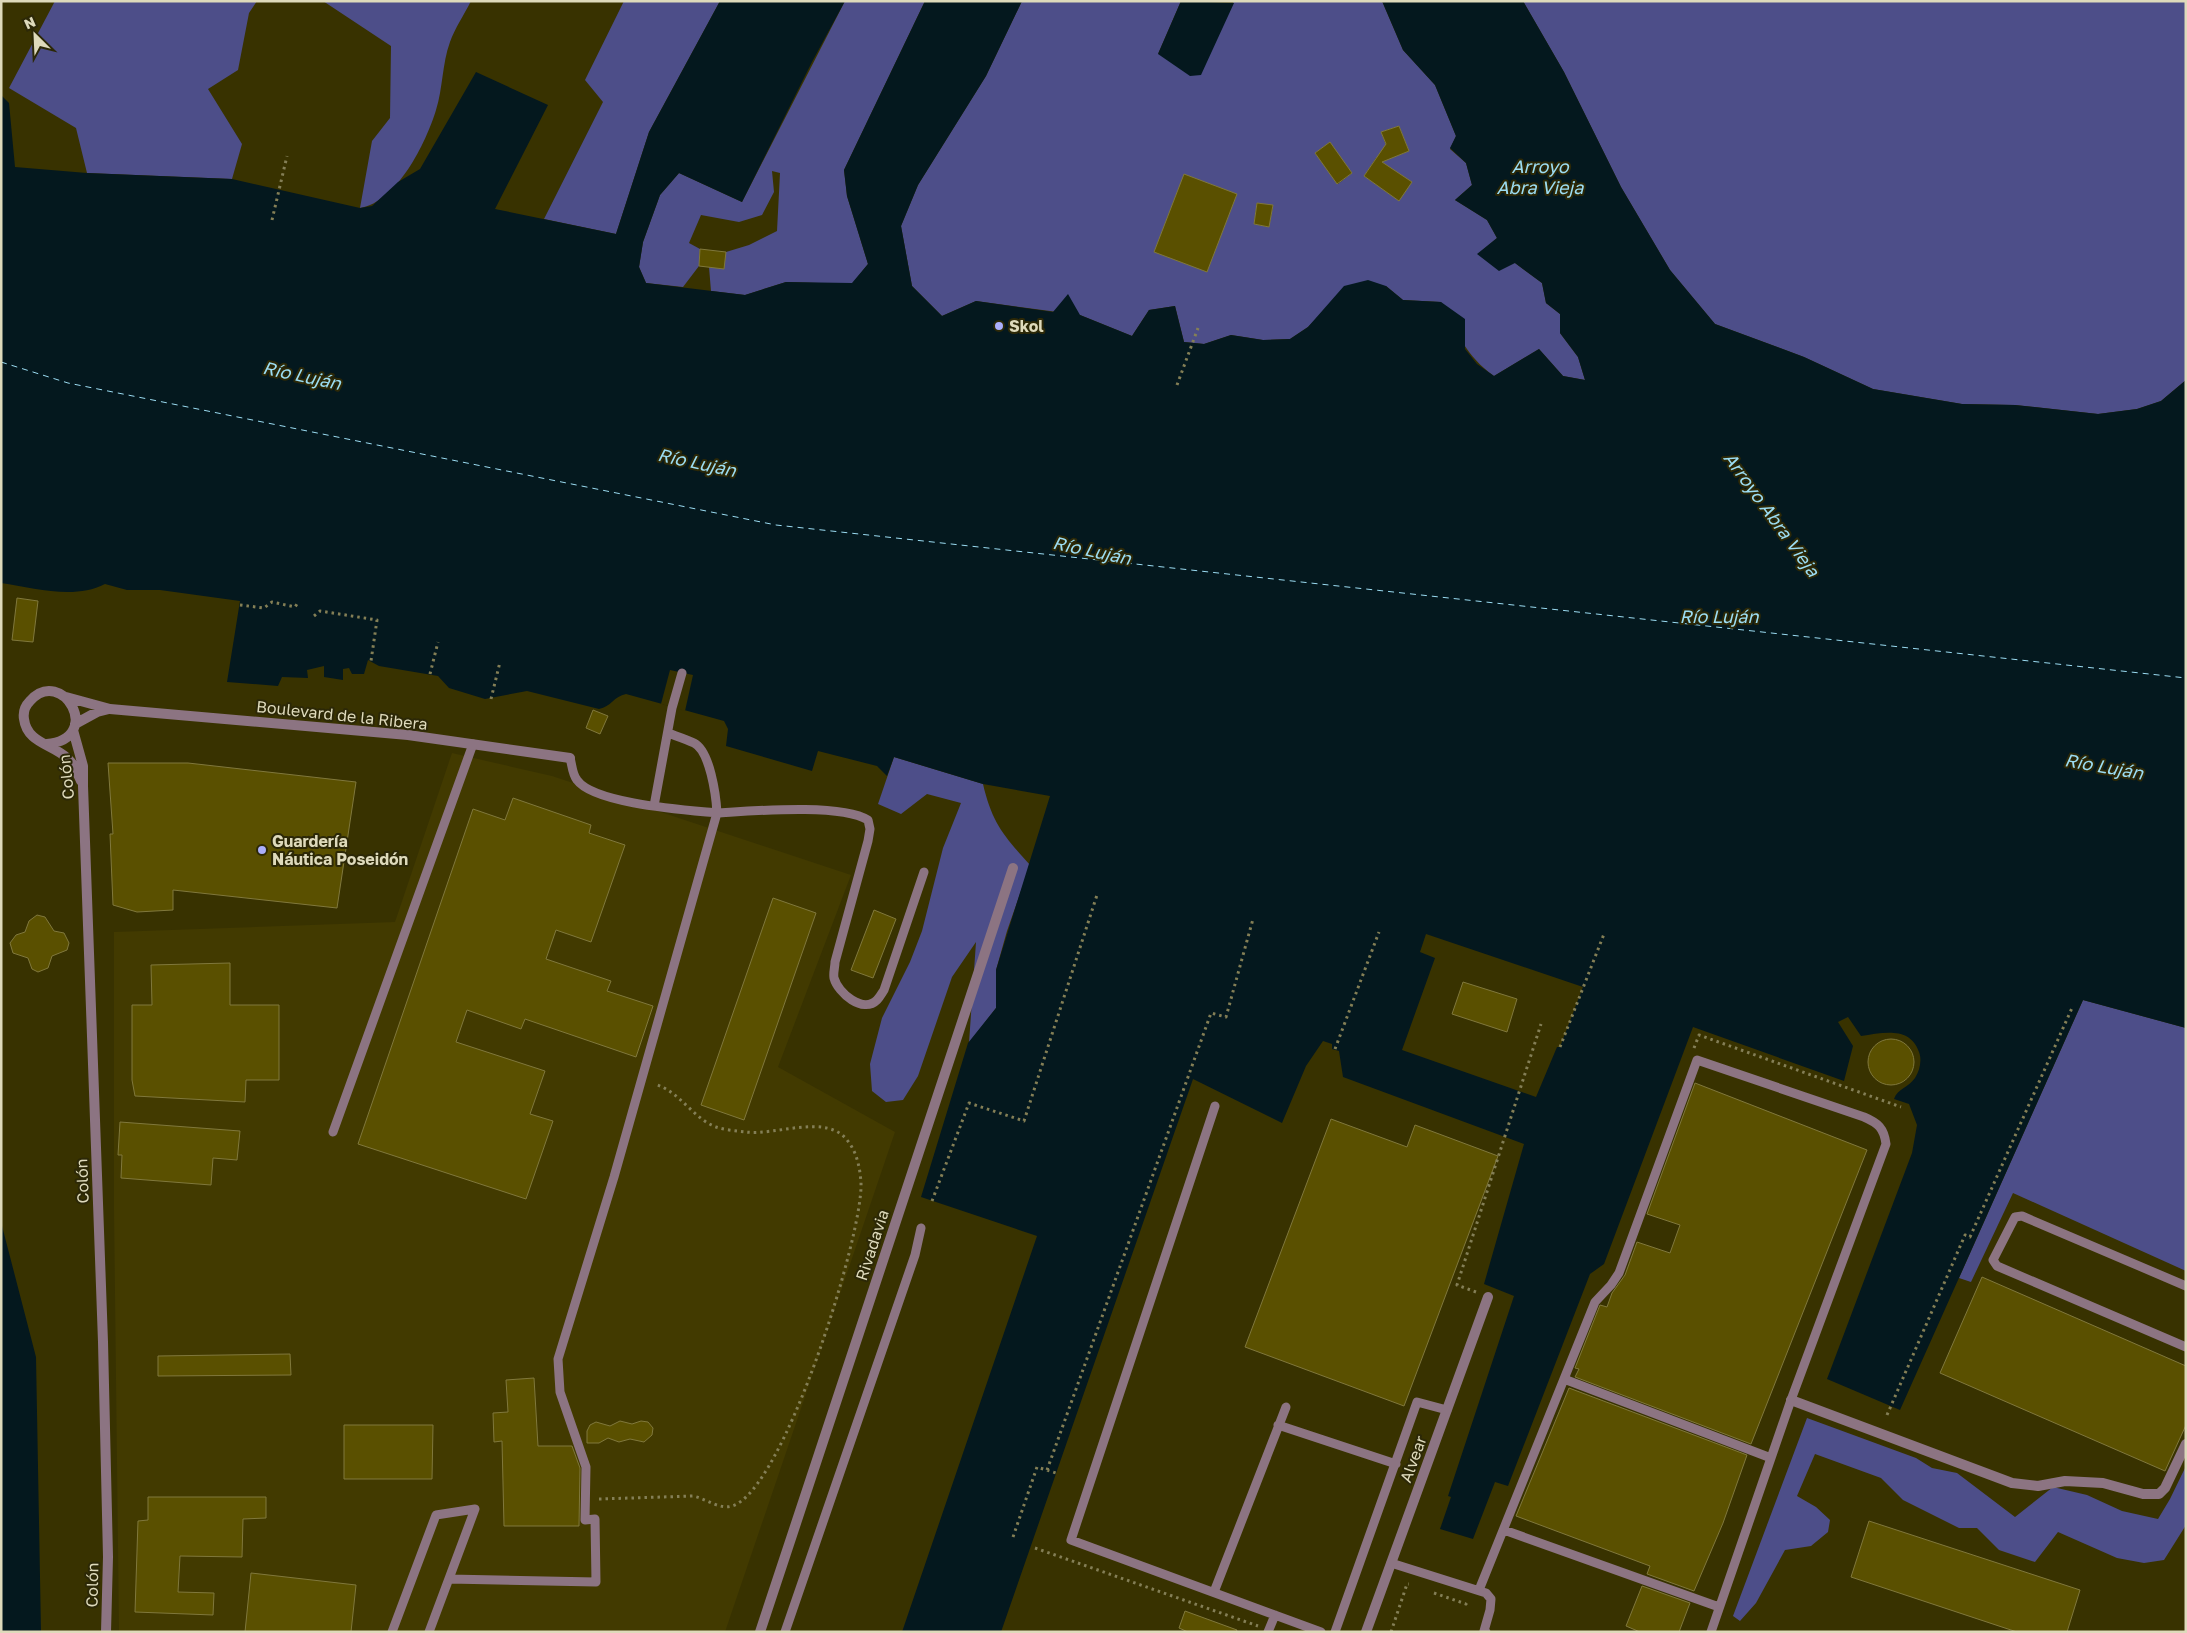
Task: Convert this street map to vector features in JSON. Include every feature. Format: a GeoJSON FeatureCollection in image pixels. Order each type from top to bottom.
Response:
{"type":"FeatureCollection","features":[{"type":"Feature","properties":{"kind":"street"},"geometry":{"type":"LineString","coordinates":[[47,744],[62,741],[74,727],[74,708],[66,697],[60,694],[45,692],[36,695],[28,703],[24,711],[26,728],[33,738],[47,744],[73,764],[83,786]]}},
{"type":"Feature","properties":{"kind":"street","name":"Boulevard de la Ribera"},"geometry":{"type":"LineString","coordinates":[[66,697],[110,709],[408,736],[570,758]]}},
{"type":"Feature","properties":{"kind":"street","name":"Boulevard de la Ribera"},"geometry":{"type":"LineString","coordinates":[[74,727],[97,712],[110,709]]}},
{"type":"Feature","properties":{"kind":"street","name":"Colón"},"geometry":{"type":"LineString","coordinates":[[74,727],[82,766],[83,786],[103,1342],[108,1557],[106,1632]]}},
{"type":"Feature","properties":{"kind":"street","name":"Rivadavia"},"geometry":{"type":"LineString","coordinates":[[760,1632],[1013,868]]}},
{"type":"Feature","properties":{"kind":"street","name":"Alvear"},"geometry":{"type":"LineString","coordinates":[[1366,1632],[1488,1297]]}},
{"type":"Feature","properties":{"kind":"street"},"geometry":{"type":"LineString","coordinates":[[1791,1400],[2012,1483],[2038,1486],[2065,1481],[2103,1483],[2143,1494],[2160,1494],[2165,1488],[2186,1444]]}},
{"type":"Feature","properties":{"kind":"lane"},"geometry":{"type":"LineString","coordinates":[[654,806],[682,673]]}},
{"type":"Feature","properties":{"kind":"lane"},"geometry":{"type":"LineString","coordinates":[[449,1579],[596,1582],[595,1519],[585,1520],[586,1466],[560,1392],[558,1359],[642,1081],[717,813],[716,797],[704,752],[695,743],[668,733]]}},
{"type":"Feature","properties":{"kind":"lane"},"geometry":{"type":"LineString","coordinates":[[333,1132],[473,744]]}},
{"type":"Feature","properties":{"kind":"lane"},"geometry":{"type":"LineString","coordinates":[[570,758],[576,779],[589,791],[654,806],[717,813],[826,811],[860,815],[868,820],[868,841],[834,977],[840,990],[853,1001],[869,1004],[877,1000],[884,990],[924,872]]}},
{"type":"Feature","properties":{"kind":"lane"},"geometry":{"type":"LineString","coordinates":[[1479,1590],[1595,1302],[1612,1285],[1619,1273],[1697,1060],[1864,1116],[1877,1123],[1884,1131],[1886,1144],[1791,1400],[1711,1632]]}},
{"type":"Feature","properties":{"kind":"lane"},"geometry":{"type":"LineString","coordinates":[[1215,1106],[1071,1540],[1321,1632]]}},
{"type":"Feature","properties":{"kind":"lane"},"geometry":{"type":"LineString","coordinates":[[2186,1286],[2022,1216],[2015,1218],[1993,1260],[1997,1266],[2186,1347]]}},
{"type":"Feature","properties":{"kind":"lane"},"geometry":{"type":"LineString","coordinates":[[785,1632],[914,1255],[921,1228]]}},
{"type":"Feature","properties":{"kind":"lane"},"geometry":{"type":"LineString","coordinates":[[1564,1379],[1771,1458]]}},
{"type":"Feature","properties":{"kind":"lane"},"geometry":{"type":"LineString","coordinates":[[1335,1632],[1417,1402],[1447,1410]]}},
{"type":"Feature","properties":{"kind":"lane"},"geometry":{"type":"LineString","coordinates":[[1214,1592],[1286,1407]]}},
{"type":"Feature","properties":{"kind":"lane"},"geometry":{"type":"LineString","coordinates":[[1278,1425],[1396,1464]]}},
{"type":"Feature","properties":{"kind":"lane"},"geometry":{"type":"LineString","coordinates":[[392,1632],[436,1515],[475,1509],[429,1632]]}},
{"type":"Feature","properties":{"kind":"lane"},"geometry":{"type":"LineString","coordinates":[[1504,1530],[1719,1607]]}},
{"type":"Feature","properties":{"kind":"lane"},"geometry":{"type":"LineString","coordinates":[[1392,1563],[1486,1593],[1491,1599],[1484,1631],[1486,1632]]}},
{"type":"Feature","properties":{"kind":"lane"},"geometry":{"type":"LineString","coordinates":[[1269,1631],[1275,1615]]}},
{"type":"Feature","properties":{"kind":"path"},"geometry":{"type":"LineString","coordinates":[[272,220],[287,156]]}},
{"type":"Feature","properties":{"kind":"path"},"geometry":{"type":"LineString","coordinates":[[1177,385],[1198,328]]}},
{"type":"Feature","properties":{"kind":"path"},"geometry":{"type":"LineString","coordinates":[[240,604],[264,608],[272,602],[295,607],[299,601]]}},
{"type":"Feature","properties":{"kind":"path"},"geometry":{"type":"LineString","coordinates":[[314,616],[320,611],[377,620],[371,662]]}},
{"type":"Feature","properties":{"kind":"path"},"geometry":{"type":"LineString","coordinates":[[430,674],[438,642]]}},
{"type":"Feature","properties":{"kind":"path"},"geometry":{"type":"LineString","coordinates":[[491,699],[500,662]]}},
{"type":"Feature","properties":{"kind":"path"},"geometry":{"type":"LineString","coordinates":[[932,1201],[969,1103],[1024,1121],[1097,895]]}},
{"type":"Feature","properties":{"kind":"path"},"geometry":{"type":"LineString","coordinates":[[1047,1470],[1212,1014],[1226,1017],[1253,919]]}},
{"type":"Feature","properties":{"kind":"path"},"geometry":{"type":"LineString","coordinates":[[1335,1049],[1379,932]]}},
{"type":"Feature","properties":{"kind":"path"},"geometry":{"type":"LineString","coordinates":[[1560,1047],[1604,934]]}},
{"type":"Feature","properties":{"kind":"path"},"geometry":{"type":"LineString","coordinates":[[1887,1415],[1965,1235],[1970,1237],[2072,1008]]}},
{"type":"Feature","properties":{"kind":"path"},"geometry":{"type":"LineString","coordinates":[[1488,1297],[1457,1285],[1522,1089],[1541,1024]]}},
{"type":"Feature","properties":{"kind":"path"},"geometry":{"type":"LineString","coordinates":[[586,1499],[693,1496],[707,1499],[720,1508],[733,1506],[746,1497],[766,1473],[811,1378],[847,1262],[860,1201],[859,1163],[846,1138],[837,1131],[821,1126],[748,1132],[716,1127],[697,1114],[676,1095],[660,1086],[642,1081]]}},
{"type":"Feature","properties":{"kind":"path"},"geometry":{"type":"LineString","coordinates":[[1013,1537],[1038,1467],[1056,1474]]}},
{"type":"Feature","properties":{"kind":"path"},"geometry":{"type":"LineString","coordinates":[[1035,1548],[1269,1631]]}},
{"type":"Feature","properties":{"kind":"shaded area"},"geometry":{"type":"Polygon","coordinates":[[[55,1],[257,1],[249,13],[238,70],[208,89],[242,144],[232,179],[87,173],[76,128],[9,88],[55,1]]]}},
{"type":"Feature","properties":{"kind":"shaded area"},"geometry":{"type":"Polygon","coordinates":[[[323,1],[471,1],[450,42],[436,110],[417,154],[398,183],[386,195],[360,208],[372,141],[390,118],[391,46],[323,1]]]}},
{"type":"Feature","properties":{"kind":"shaded area"},"geometry":{"type":"Polygon","coordinates":[[[624,1],[720,1],[649,132],[616,234],[544,219],[603,102],[585,80],[624,1]]]}},
{"type":"Feature","properties":{"kind":"shaded area"},"geometry":{"type":"Polygon","coordinates":[[[845,1],[925,1],[844,170],[847,196],[868,264],[852,284],[786,282],[745,295],[711,291],[709,267],[726,252],[749,245],[777,231],[780,173],[772,171],[774,192],[762,215],[739,222],[701,215],[689,243],[700,249],[699,266],[683,287],[646,283],[639,267],[643,242],[660,195],[679,173],[742,202],[845,1]]]}},
{"type":"Feature","properties":{"kind":"shaded area"},"geometry":{"type":"Polygon","coordinates":[[[1022,1],[1181,1],[1158,54],[1234,3],[1231,1],[1382,1],[1403,50],[1435,85],[1456,136],[1450,149],[1466,163],[1472,185],[1455,200],[1487,220],[1497,238],[1478,254],[1515,263],[1542,283],[1546,303],[1560,314],[1560,333],[1578,357],[1585,380],[1563,376],[1539,349],[1494,376],[1469,352],[1457,334],[1441,302],[1403,300],[1386,286],[1326,308],[1308,327],[1290,339],[1263,340],[1231,335],[1204,344],[1184,342],[1175,306],[1149,310],[1132,336],[1080,315],[976,301],[942,316],[912,286],[901,226],[918,185],[986,76],[1022,1]],[[1399,126],[1381,132],[1391,158],[1409,151],[1399,126]],[[1329,143],[1315,153],[1338,184],[1352,173],[1329,143]],[[1376,158],[1364,176],[1399,200],[1411,182],[1376,158]],[[1257,203],[1254,224],[1269,227],[1273,206],[1257,203]]]}},
{"type":"Feature","properties":{"kind":"shaded area"},"geometry":{"type":"Polygon","coordinates":[[[1523,1],[2186,1],[2186,380],[2161,401],[2137,409],[2098,414],[2015,405],[1962,404],[1873,389],[1804,357],[1715,324],[1670,270],[1621,187],[1564,72],[1523,1]]]}},
{"type":"Feature","properties":{"kind":"shaded area"},"geometry":{"type":"Polygon","coordinates":[[[452,753],[552,776],[851,875],[778,1067],[895,1132],[725,1632],[119,1632],[114,1210],[114,932],[395,922],[452,753]]]}},
{"type":"Feature","properties":{"kind":"shaded area"},"geometry":{"type":"Polygon","coordinates":[[[894,757],[983,784],[990,809],[1000,828],[1030,865],[1007,931],[996,970],[996,1008],[969,1043],[976,942],[952,977],[918,1076],[903,1100],[886,1102],[872,1091],[870,1064],[882,1018],[910,962],[922,931],[943,848],[961,803],[927,794],[901,814],[878,804],[894,757]]]}},
{"type":"Feature","properties":{"kind":"shaded area"},"geometry":{"type":"Polygon","coordinates":[[[2083,1000],[2186,1028],[2186,1271],[2013,1193],[1971,1282],[1959,1278],[2083,1000]]]}},
{"type":"Feature","properties":{"kind":"shaded area"},"geometry":{"type":"Polygon","coordinates":[[[1807,1418],[1916,1458],[1932,1468],[1957,1473],[2015,1517],[2053,1487],[2087,1495],[2122,1511],[2158,1519],[2186,1466],[2186,1525],[2164,1560],[2144,1563],[2117,1558],[2058,1532],[2035,1562],[1999,1550],[1977,1528],[1959,1528],[1903,1500],[1881,1478],[1815,1454],[1797,1496],[1816,1507],[1830,1520],[1828,1532],[1811,1546],[1785,1550],[1756,1603],[1740,1621],[1733,1616],[1807,1418]]]}},
{"type":"Feature","properties":{"kind":"water","name":"Río Luján"},"geometry":{"type":"Polygon","coordinates":[[[720,1],[845,1],[812,62],[742,202],[679,173],[660,195],[643,242],[639,267],[646,283],[745,295],[786,282],[852,283],[868,264],[847,196],[844,170],[925,1],[1022,1],[986,76],[918,185],[901,226],[912,286],[942,316],[976,301],[1053,312],[1068,294],[1080,315],[1132,336],[1149,310],[1175,306],[1184,342],[1204,344],[1231,335],[1263,340],[1290,339],[1308,327],[1344,286],[1368,280],[1386,286],[1403,300],[1441,302],[1465,319],[1465,349],[1477,364],[1494,376],[1539,349],[1563,376],[1585,380],[1578,357],[1560,333],[1560,314],[1546,303],[1542,283],[1515,263],[1499,271],[1477,254],[1497,238],[1487,220],[1455,200],[1472,185],[1466,163],[1450,148],[1456,136],[1435,85],[1403,50],[1382,1],[1523,1],[1564,72],[1621,187],[1670,270],[1715,324],[1804,357],[1873,389],[1962,404],[2015,405],[2098,414],[2137,409],[2161,401],[2186,380],[2186,1028],[2083,1000],[1900,1410],[1827,1379],[1912,1153],[1917,1125],[1909,1104],[1894,1099],[1898,1092],[1915,1078],[1918,1072],[1920,1058],[1915,1044],[1909,1038],[1895,1033],[1861,1036],[1848,1017],[1838,1022],[1853,1046],[1844,1081],[1693,1027],[1604,1264],[1590,1274],[1508,1486],[1495,1482],[1473,1539],[1440,1529],[1451,1497],[1448,1496],[1514,1296],[1484,1284],[1524,1144],[1343,1077],[1339,1051],[1332,1049],[1332,1044],[1323,1041],[1306,1066],[1282,1123],[1193,1079],[1001,1632],[902,1632],[1037,1236],[921,1197],[968,1043],[996,1008],[996,970],[1050,796],[983,784],[894,757],[887,776],[877,766],[818,751],[812,771],[726,746],[728,729],[724,721],[626,694],[599,709],[527,691],[485,699],[449,688],[438,676],[379,666],[368,660],[364,674],[352,674],[349,668],[343,669],[343,680],[324,677],[324,666],[307,670],[308,678],[282,677],[278,686],[227,682],[240,601],[160,590],[127,590],[105,584],[93,589],[67,592],[41,590],[1,583],[1,95],[9,103],[15,167],[87,173],[232,179],[360,208],[372,206],[398,182],[420,169],[476,72],[548,105],[495,209],[616,234],[649,132],[720,1]],[[1426,934],[1420,952],[1435,958],[1402,1050],[1536,1097],[1557,1047],[1560,1047],[1583,987],[1426,934]]]}},
{"type":"Feature","properties":{"kind":"water"},"geometry":{"type":"Polygon","coordinates":[[[1181,1],[1234,3],[1201,75],[1190,76],[1158,54],[1181,1]]]}},
{"type":"Feature","properties":{"kind":"water"},"geometry":{"type":"Polygon","coordinates":[[[1,1222],[36,1357],[41,1632],[1,1632],[1,1222]]]}},
{"type":"Feature","properties":{"kind":"pier"},"geometry":{"type":"Polygon","coordinates":[[[670,670],[693,675],[685,711],[661,704],[670,670]]]}},
{"type":"Feature","properties":{"kind":"building"},"geometry":{"type":"Polygon","coordinates":[[[1399,126],[1409,151],[1382,162],[1412,182],[1399,201],[1364,176],[1386,144],[1381,132],[1399,126]]]}},
{"type":"Feature","properties":{"kind":"building"},"geometry":{"type":"Polygon","coordinates":[[[1330,142],[1352,173],[1337,184],[1315,153],[1330,142]]]}},
{"type":"Feature","properties":{"kind":"building"},"geometry":{"type":"Polygon","coordinates":[[[1184,174],[1237,194],[1207,272],[1154,252],[1184,174]]]}},
{"type":"Feature","properties":{"kind":"building"},"geometry":{"type":"Polygon","coordinates":[[[1257,203],[1273,205],[1269,227],[1254,224],[1257,203]]]}},
{"type":"Feature","properties":{"kind":"building"},"geometry":{"type":"Polygon","coordinates":[[[700,249],[726,252],[724,269],[699,266],[700,249]]]}},
{"type":"Feature","properties":{"kind":"building"},"geometry":{"type":"Polygon","coordinates":[[[17,598],[38,601],[33,642],[12,640],[17,598]]]}},
{"type":"Feature","properties":{"kind":"building"},"geometry":{"type":"Polygon","coordinates":[[[593,710],[608,716],[600,734],[586,728],[593,710]]]}},
{"type":"Feature","properties":{"kind":"building","name":"Guardería Náutica Poseidón"},"geometry":{"type":"Polygon","coordinates":[[[108,763],[188,763],[356,782],[337,908],[173,890],[173,910],[137,912],[113,905],[110,834],[113,834],[108,763]]]}},
{"type":"Feature","properties":{"kind":"building"},"geometry":{"type":"Polygon","coordinates":[[[513,798],[591,825],[589,833],[625,845],[591,942],[556,930],[546,959],[611,981],[607,991],[653,1006],[636,1057],[525,1019],[521,1029],[467,1010],[456,1042],[545,1071],[530,1114],[553,1121],[526,1199],[358,1144],[473,809],[505,820],[513,798]]]}},
{"type":"Feature","properties":{"kind":"building"},"geometry":{"type":"Polygon","coordinates":[[[773,898],[816,913],[744,1120],[701,1105],[773,898]]]}},
{"type":"Feature","properties":{"kind":"building"},"geometry":{"type":"Polygon","coordinates":[[[874,910],[896,919],[873,978],[851,970],[874,910]]]}},
{"type":"Feature","properties":{"kind":"building"},"geometry":{"type":"Polygon","coordinates":[[[37,915],[45,917],[54,931],[64,933],[69,943],[67,950],[52,956],[48,968],[38,972],[32,969],[28,958],[13,953],[10,943],[16,935],[25,932],[29,921],[37,915]]]}},
{"type":"Feature","properties":{"kind":"building"},"geometry":{"type":"Polygon","coordinates":[[[230,963],[230,1005],[279,1005],[279,1080],[246,1080],[245,1102],[135,1096],[132,1080],[132,1005],[152,1005],[151,965],[230,963]]]}},
{"type":"Feature","properties":{"kind":"building"},"geometry":{"type":"Polygon","coordinates":[[[1463,982],[1517,999],[1507,1032],[1452,1014],[1463,982]]]}},
{"type":"Feature","properties":{"kind":"building"},"geometry":{"type":"Polygon","coordinates":[[[1886,1039],[1896,1039],[1910,1049],[1914,1062],[1910,1075],[1904,1081],[1896,1085],[1886,1085],[1872,1075],[1868,1067],[1868,1057],[1878,1043],[1886,1039]]]}},
{"type":"Feature","properties":{"kind":"building"},"geometry":{"type":"Polygon","coordinates":[[[1695,1083],[1867,1150],[1751,1444],[1575,1377],[1579,1369],[1575,1368],[1600,1305],[1607,1307],[1612,1293],[1625,1275],[1637,1242],[1670,1253],[1680,1225],[1647,1214],[1695,1083]]]}},
{"type":"Feature","properties":{"kind":"building"},"geometry":{"type":"Polygon","coordinates":[[[1331,1119],[1407,1147],[1415,1125],[1498,1156],[1404,1406],[1245,1347],[1331,1119]]]}},
{"type":"Feature","properties":{"kind":"building"},"geometry":{"type":"Polygon","coordinates":[[[120,1122],[240,1131],[237,1160],[213,1158],[211,1185],[121,1178],[122,1155],[118,1155],[120,1122]]]}},
{"type":"Feature","properties":{"kind":"building"},"geometry":{"type":"Polygon","coordinates":[[[1982,1277],[2186,1366],[2186,1425],[2165,1471],[1940,1373],[1982,1277]]]}},
{"type":"Feature","properties":{"kind":"building"},"geometry":{"type":"Polygon","coordinates":[[[290,1354],[291,1375],[158,1376],[158,1356],[290,1354]]]}},
{"type":"Feature","properties":{"kind":"building"},"geometry":{"type":"Polygon","coordinates":[[[534,1378],[538,1446],[572,1446],[580,1468],[579,1526],[504,1526],[502,1441],[494,1442],[493,1413],[508,1412],[506,1380],[534,1378]]]}},
{"type":"Feature","properties":{"kind":"building"},"geometry":{"type":"Polygon","coordinates":[[[1569,1388],[1747,1455],[1723,1523],[1694,1591],[1647,1574],[1650,1566],[1516,1516],[1569,1388]]]}},
{"type":"Feature","properties":{"kind":"building"},"geometry":{"type":"Polygon","coordinates":[[[620,1421],[632,1424],[641,1421],[648,1422],[653,1428],[652,1435],[644,1442],[630,1439],[619,1442],[608,1438],[599,1443],[587,1443],[587,1431],[590,1425],[596,1422],[610,1426],[620,1421]]]}},
{"type":"Feature","properties":{"kind":"building"},"geometry":{"type":"Polygon","coordinates":[[[344,1425],[433,1425],[432,1479],[344,1479],[344,1425]]]}},
{"type":"Feature","properties":{"kind":"building"},"geometry":{"type":"Polygon","coordinates":[[[148,1497],[266,1497],[266,1518],[243,1519],[242,1557],[180,1556],[178,1592],[214,1593],[213,1615],[135,1612],[138,1521],[148,1520],[148,1497]]]}},
{"type":"Feature","properties":{"kind":"building"},"geometry":{"type":"Polygon","coordinates":[[[1869,1521],[2080,1590],[2067,1632],[2017,1632],[1851,1577],[1869,1521]]]}},
{"type":"Feature","properties":{"kind":"building"},"geometry":{"type":"Polygon","coordinates":[[[251,1573],[356,1585],[351,1632],[245,1632],[251,1573]]]}},
{"type":"Feature","properties":{"kind":"building"},"geometry":{"type":"Polygon","coordinates":[[[1642,1586],[1690,1603],[1679,1632],[1640,1632],[1626,1626],[1642,1586]]]}},
{"type":"Feature","properties":{"kind":"building"},"geometry":{"type":"Polygon","coordinates":[[[1185,1611],[1237,1630],[1236,1632],[1188,1632],[1179,1628],[1185,1611]]]}},
{"type":"Feature","properties":{"kind":"ferry route"},"geometry":{"type":"LineString","coordinates":[[1,362],[68,383],[776,525],[2186,678]]}},
{"type":"Feature","properties":{"kind":"place","name":"Skol"},"geometry":{"type":"Point","coordinates":[999,326]}},
{"type":"Feature","properties":{"kind":"place","name":"Guardería Náutica Poseidón"},"geometry":{"type":"Point","coordinates":[262,850]}},
{"type":"Feature","properties":{"kind":"water label","name":"Arroyo Abra Vieja"},"geometry":{"type":"Point","coordinates":[1540,176]}},
{"type":"Feature","properties":{"kind":"water label","name":"Arroyo Abra Vieja"},"geometry":{"type":"Point","coordinates":[1772,514]}}]}
